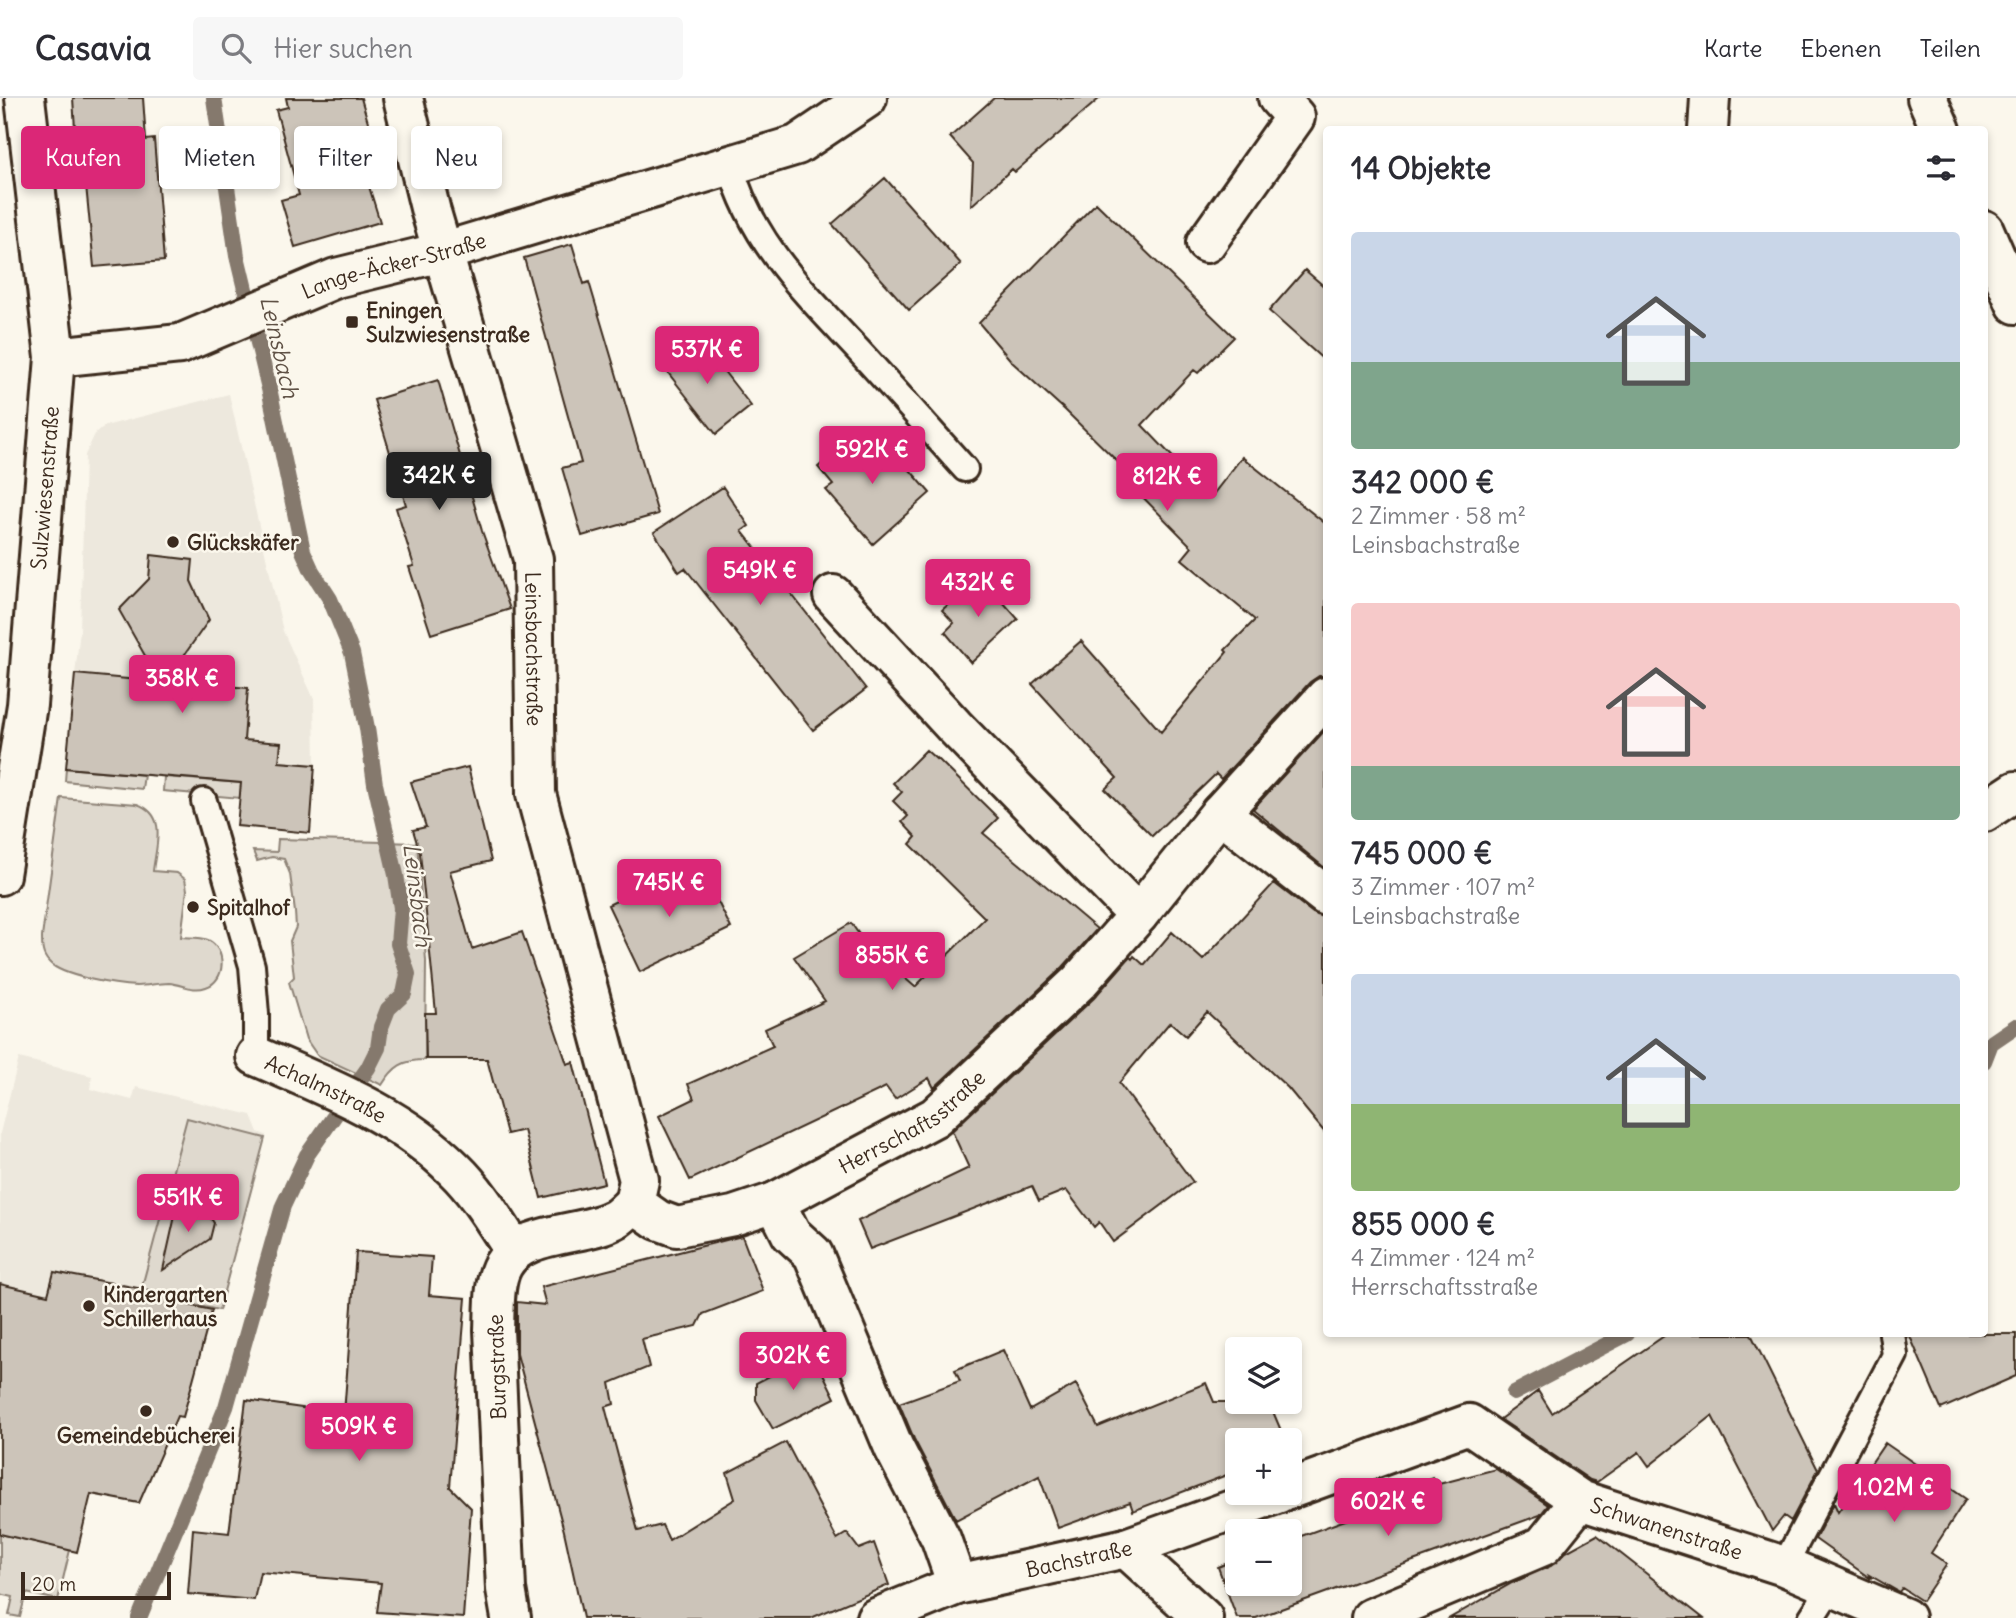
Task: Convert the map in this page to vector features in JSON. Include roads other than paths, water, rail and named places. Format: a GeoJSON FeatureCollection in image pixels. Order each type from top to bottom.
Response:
{"type":"FeatureCollection","features":[{"type":"Feature","properties":{"kind":"street","name":"Sulzwiesenstraße"},"geometry":{"type":"LineString","coordinates":[[0,875],[27,705],[55,357],[25,98]]}},
{"type":"Feature","properties":{"kind":"street","name":"Leinsbachstraße"},"geometry":{"type":"LineString","coordinates":[[403,98],[442,252],[533,559],[536,794],[639,1180],[634,1203]]}},
{"type":"Feature","properties":{"kind":"street","name":"Lange-Äcker-Straße"},"geometry":{"type":"LineString","coordinates":[[55,357],[180,344],[336,278],[442,252],[797,145],[867,98]]}},
{"type":"Feature","properties":{"kind":"street"},"geometry":{"type":"LineString","coordinates":[[1206,243],[1294,117],[1278,98]]}},
{"type":"Feature","properties":{"kind":"street"},"geometry":{"type":"LineString","coordinates":[[1707,126],[1710,98]]}},
{"type":"Feature","properties":{"kind":"street"},"geometry":{"type":"LineString","coordinates":[[1927,98],[1939,126]]}},
{"type":"Feature","properties":{"kind":"street"},"geometry":{"type":"LineString","coordinates":[[1988,239],[2016,304]]}},
{"type":"Feature","properties":{"kind":"street"},"geometry":{"type":"LineString","coordinates":[[833,595],[954,726],[1138,915]]}},
{"type":"Feature","properties":{"kind":"street","name":"Herrschaftsstraße"},"geometry":{"type":"LineString","coordinates":[[634,1203],[658,1220],[677,1227],[733,1216],[775,1202],[935,1117],[1079,982],[1138,915],[1220,813],[1323,700]]}},
{"type":"Feature","properties":{"kind":"street"},"geometry":{"type":"LineString","coordinates":[[1988,809],[2016,791]]}},
{"type":"Feature","properties":{"kind":"street"},"geometry":{"type":"LineString","coordinates":[[1220,813],[1323,894]]}},
{"type":"Feature","properties":{"kind":"street","name":"Achalmstraße"},"geometry":{"type":"LineString","coordinates":[[256,1056],[357,1101],[412,1133],[455,1169],[514,1250]]}},
{"type":"Feature","properties":{"kind":"street"},"geometry":{"type":"LineString","coordinates":[[775,1202],[791,1234],[813,1254],[894,1448],[941,1539],[957,1585]]}},
{"type":"Feature","properties":{"kind":"street"},"geometry":{"type":"LineString","coordinates":[[514,1250],[545,1238],[617,1218],[634,1203]]}},
{"type":"Feature","properties":{"kind":"street","name":"Burgstraße"},"geometry":{"type":"LineString","coordinates":[[511,1618],[506,1589],[494,1330],[496,1294],[502,1266],[514,1250]]}},
{"type":"Feature","properties":{"kind":"street"},"geometry":{"type":"LineString","coordinates":[[1302,1485],[1469,1424],[1580,1500]]}},
{"type":"Feature","properties":{"kind":"street","name":"Schwanenstraße"},"geometry":{"type":"LineString","coordinates":[[1371,1618],[1543,1545],[1580,1500],[1784,1566],[1821,1602],[1905,1618]]}},
{"type":"Feature","properties":{"kind":"street","name":"Bachstraße"},"geometry":{"type":"LineString","coordinates":[[876,1618],[957,1585],[1126,1548],[1246,1505]]}},
{"type":"Feature","properties":{"kind":"street"},"geometry":{"type":"LineString","coordinates":[[1126,1548],[1203,1618]]}},
{"type":"Feature","properties":{"kind":"lane"},"geometry":{"type":"LineString","coordinates":[[730,164],[738,193],[754,226],[785,270],[965,469]]}},
{"type":"Feature","properties":{"kind":"lane","name":"Achalmstraße"},"geometry":{"type":"LineString","coordinates":[[204,802],[252,966],[256,1056]]}},
{"type":"Feature","properties":{"kind":"lane"},"geometry":{"type":"LineString","coordinates":[[1784,1566],[1895,1355],[1892,1337]]}},
{"type":"Feature","properties":{"kind":"waterway","name":"Leinsbach"},"geometry":{"type":"LineString","coordinates":[[139,1618],[226,1407],[283,1206],[307,1155],[368,1068],[378,1048],[381,1027],[388,1009],[404,994],[408,974],[398,944],[401,908],[396,875],[375,784],[352,653],[330,599],[303,551],[270,393],[237,256],[214,98]]}},
{"type":"Feature","properties":{"kind":"waterway"},"geometry":{"type":"LineString","coordinates":[[1988,1051],[1991,1043],[2016,1026]]}},
{"type":"Feature","properties":{"kind":"waterway"},"geometry":{"type":"LineString","coordinates":[[1514,1393],[1621,1337]]}},
{"type":"Feature","properties":{"kind":"place","name":"Eningen Sulzwiesenstraße"},"geometry":{"type":"Point","coordinates":[352,322]}},
{"type":"Feature","properties":{"kind":"place","name":"Glückskäfer"},"geometry":{"type":"Point","coordinates":[173,542]}},
{"type":"Feature","properties":{"kind":"place","name":"Spitalhof"},"geometry":{"type":"Point","coordinates":[193,907]}},
{"type":"Feature","properties":{"kind":"place","name":"Kindergarten Schillerhaus"},"geometry":{"type":"Point","coordinates":[89,1306]}},
{"type":"Feature","properties":{"kind":"place","name":"Gemeindebücherei"},"geometry":{"type":"Point","coordinates":[146,1411]}}]}
